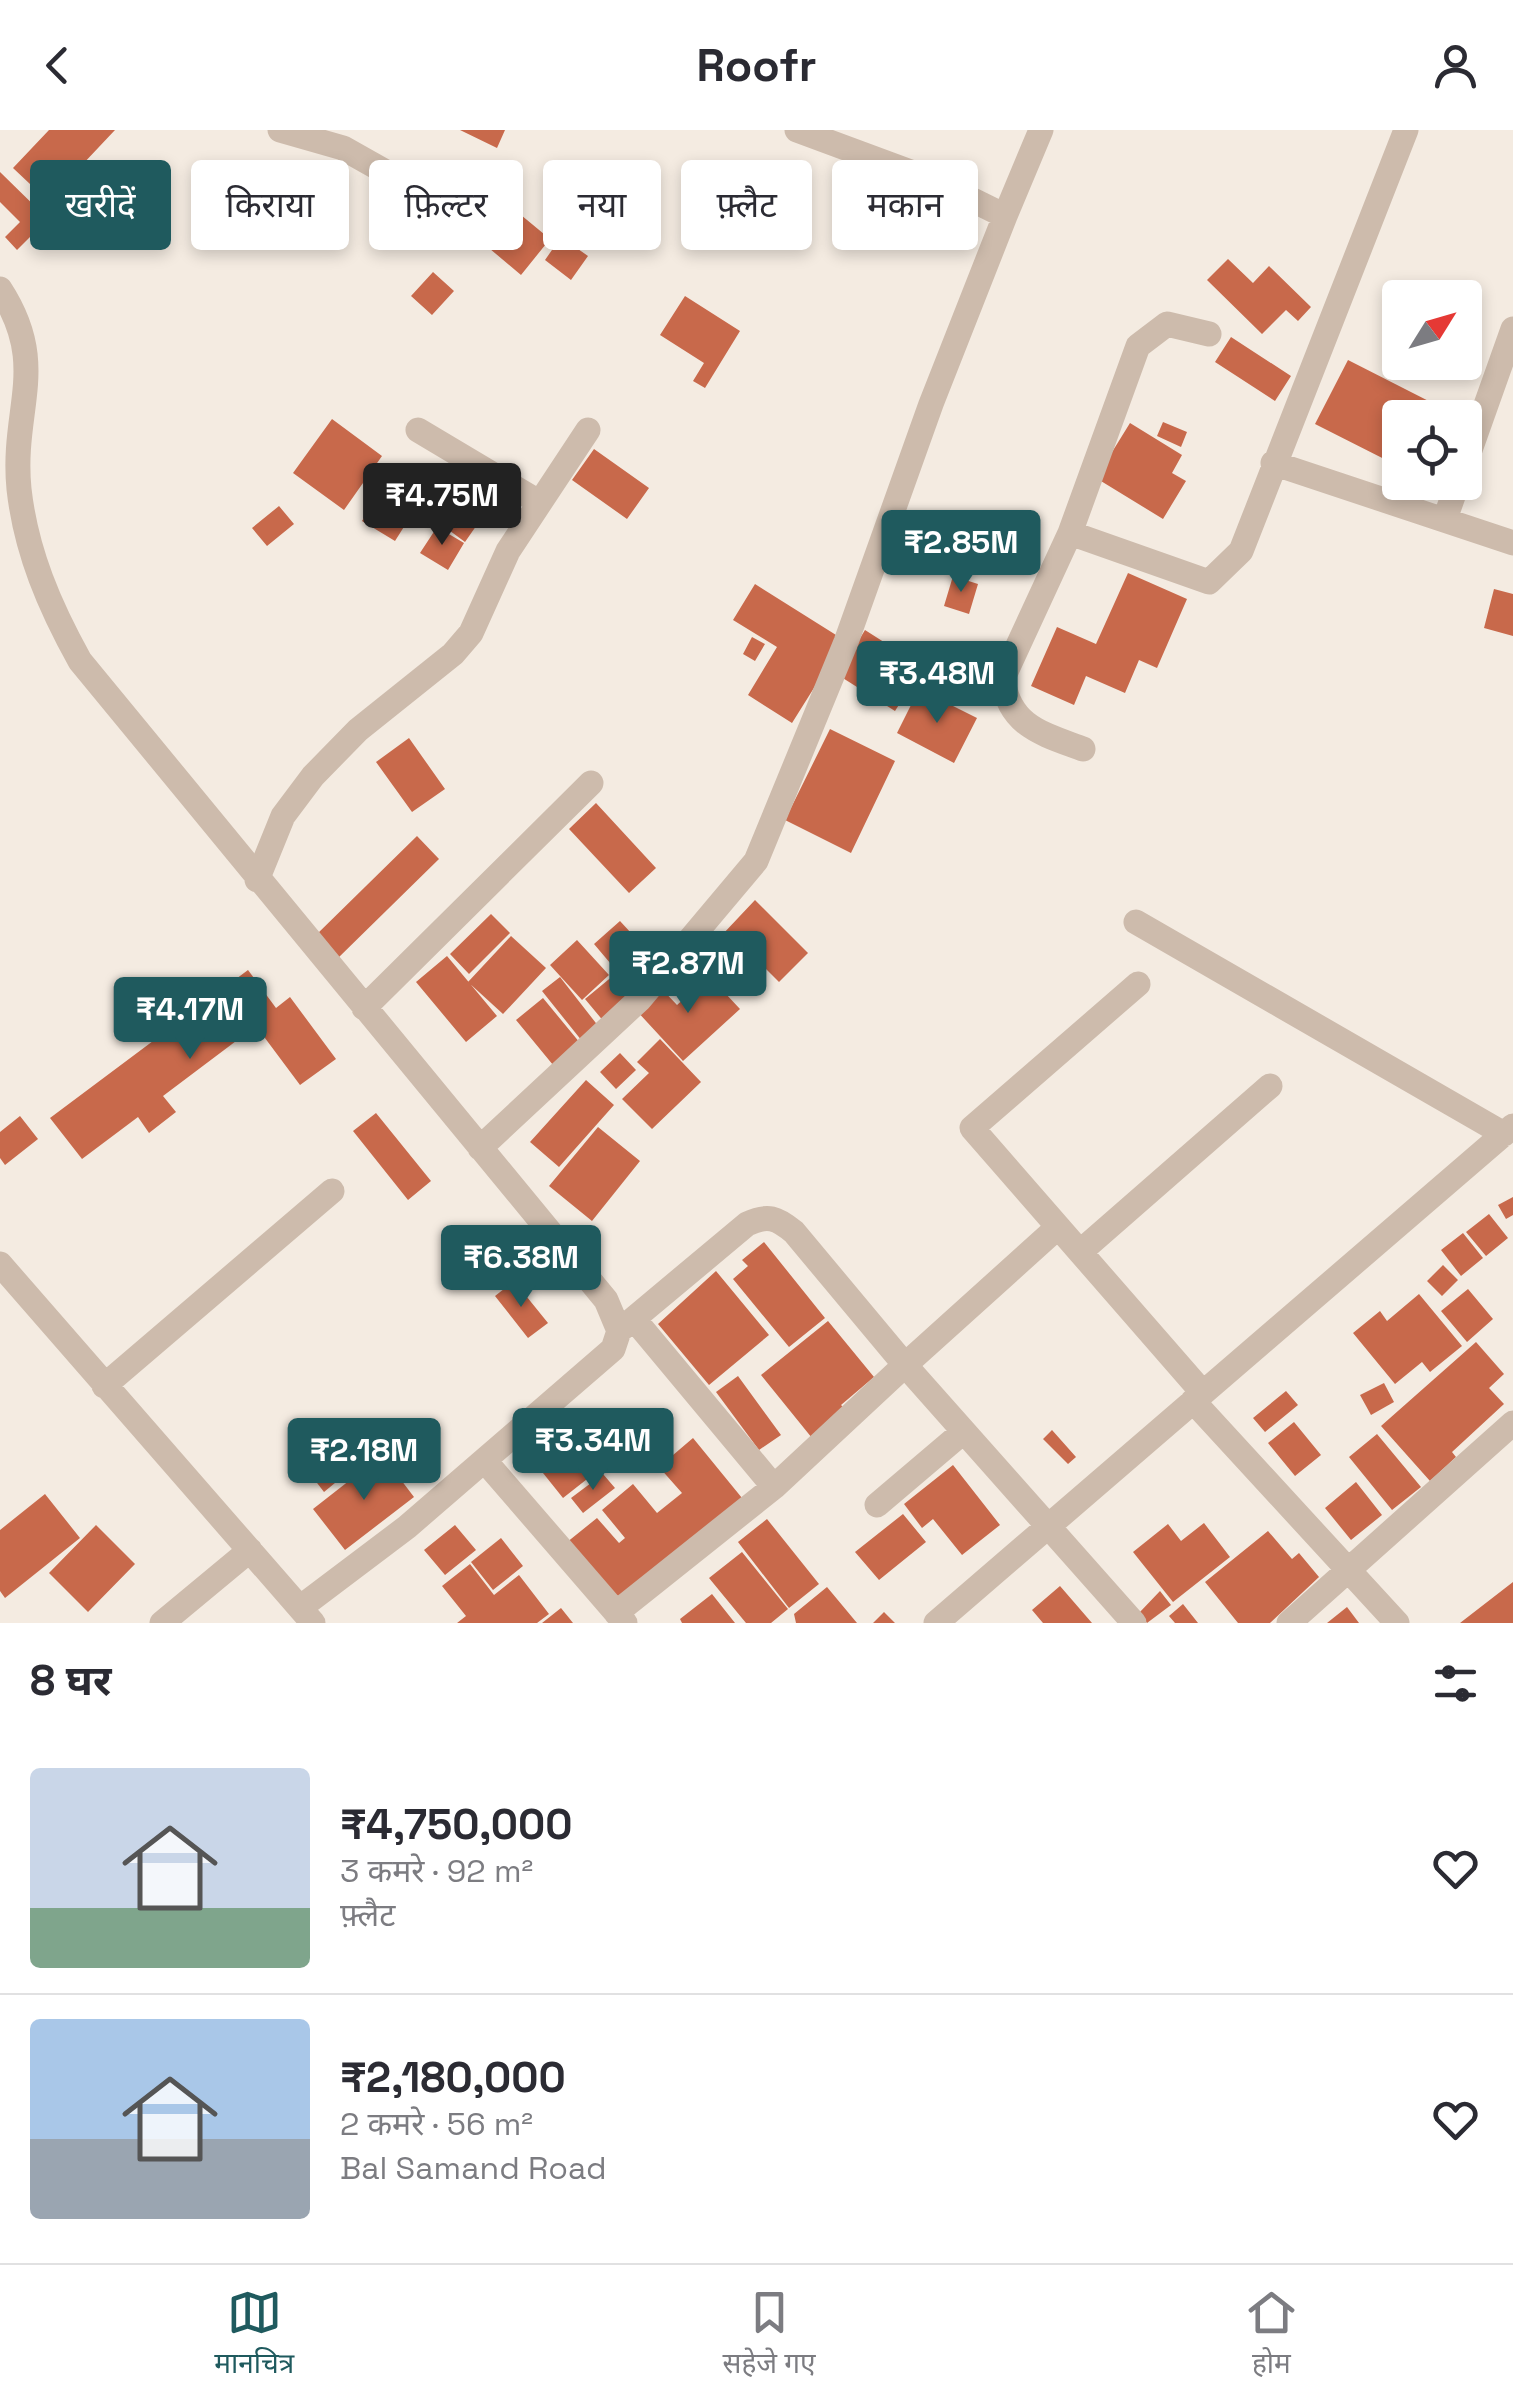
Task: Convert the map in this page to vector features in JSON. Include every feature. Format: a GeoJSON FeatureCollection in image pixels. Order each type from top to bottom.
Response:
{"type":"FeatureCollection","features":[{"type":"Feature","properties":{"kind":"street"},"geometry":{"type":"LineString","coordinates":[[280,130],[356,153],[369,161]]}},
{"type":"Feature","properties":{"kind":"street"},"geometry":{"type":"LineString","coordinates":[[796,130],[862,141],[1005,216]]}},
{"type":"Feature","properties":{"kind":"street"},"geometry":{"type":"LineString","coordinates":[[480,1148],[640,999],[756,861],[780,809],[1040,130]]}},
{"type":"Feature","properties":{"kind":"street"},"geometry":{"type":"LineString","coordinates":[[1070,532],[1210,582],[1242,551],[1273,462],[1406,130]]}},
{"type":"Feature","properties":{"kind":"street"},"geometry":{"type":"LineString","coordinates":[[0,288],[26,338],[19,488],[30,551],[51,609],[80,661],[627,1325],[774,1486]]}},
{"type":"Feature","properties":{"kind":"street"},"geometry":{"type":"LineString","coordinates":[[1083,748],[1029,728],[1005,698],[1003,678],[1070,532],[1138,346],[1166,324],[1209,334]]}},
{"type":"Feature","properties":{"kind":"street"},"geometry":{"type":"LineString","coordinates":[[1482,416],[1513,329]]}},
{"type":"Feature","properties":{"kind":"street"},"geometry":{"type":"LineString","coordinates":[[418,430],[538,501]]}},
{"type":"Feature","properties":{"kind":"street"},"geometry":{"type":"LineString","coordinates":[[257,880],[283,816],[313,776],[358,730],[453,654],[471,633],[538,501],[588,430]]}},
{"type":"Feature","properties":{"kind":"street"},"geometry":{"type":"LineString","coordinates":[[1273,462],[1513,543]]}},
{"type":"Feature","properties":{"kind":"street"},"geometry":{"type":"LineString","coordinates":[[1445,519],[1452,500]]}},
{"type":"Feature","properties":{"kind":"street"},"geometry":{"type":"LineString","coordinates":[[364,1008],[591,783]]}},
{"type":"Feature","properties":{"kind":"street"},"geometry":{"type":"LineString","coordinates":[[936,1623],[1508,1130],[1136,922]]}},
{"type":"Feature","properties":{"kind":"street"},"geometry":{"type":"LineString","coordinates":[[1138,984],[972,1128],[1346,1572],[1397,1623]]}},
{"type":"Feature","properties":{"kind":"street"},"geometry":{"type":"LineString","coordinates":[[1080,1252],[1270,1086]]}},
{"type":"Feature","properties":{"kind":"street"},"geometry":{"type":"LineString","coordinates":[[104,1386],[332,1191]]}},
{"type":"Feature","properties":{"kind":"street"},"geometry":{"type":"LineString","coordinates":[[0,1264],[307,1615],[613,1349],[627,1325],[747,1224],[762,1217],[778,1218],[1046,1528],[1134,1623]]}},
{"type":"Feature","properties":{"kind":"street"},"geometry":{"type":"LineString","coordinates":[[486,1462],[621,1618],[774,1486],[1058,1227]]}},
{"type":"Feature","properties":{"kind":"street"},"geometry":{"type":"LineString","coordinates":[[1289,1623],[1513,1423]]}},
{"type":"Feature","properties":{"kind":"street"},"geometry":{"type":"LineString","coordinates":[[877,1505],[963,1432]]}},
{"type":"Feature","properties":{"kind":"street"},"geometry":{"type":"LineString","coordinates":[[162,1623],[250,1550]]}},
{"type":"Feature","properties":{"kind":"building"},"geometry":{"type":"Polygon","coordinates":[[[49,130],[115,130],[87,160],[30,160],[30,184],[13,168],[49,130]]]}},
{"type":"Feature","properties":{"kind":"building"},"geometry":{"type":"Polygon","coordinates":[[[460,130],[505,130],[497,148],[460,130]]]}},
{"type":"Feature","properties":{"kind":"building"},"geometry":{"type":"Polygon","coordinates":[[[0,172],[30,201],[30,237],[17,250],[5,237],[20,222],[0,202],[0,172]]]}},
{"type":"Feature","properties":{"kind":"building"},"geometry":{"type":"Polygon","coordinates":[[[523,217],[543,233],[543,248],[521,275],[491,250],[523,250],[523,217]]]}},
{"type":"Feature","properties":{"kind":"building"},"geometry":{"type":"Polygon","coordinates":[[[552,250],[579,250],[588,256],[571,280],[545,260],[552,250]]]}},
{"type":"Feature","properties":{"kind":"building"},"geometry":{"type":"Polygon","coordinates":[[[1228,259],[1253,283],[1269,266],[1311,307],[1298,321],[1286,310],[1262,334],[1207,280],[1228,259]]]}},
{"type":"Feature","properties":{"kind":"building"},"geometry":{"type":"Polygon","coordinates":[[[433,272],[454,291],[432,315],[411,296],[433,272]]]}},
{"type":"Feature","properties":{"kind":"building"},"geometry":{"type":"Polygon","coordinates":[[[685,296],[740,331],[705,388],[693,381],[704,363],[660,335],[685,296]]]}},
{"type":"Feature","properties":{"kind":"building"},"geometry":{"type":"Polygon","coordinates":[[[1231,337],[1291,376],[1275,401],[1215,362],[1231,337]]]}},
{"type":"Feature","properties":{"kind":"building"},"geometry":{"type":"Polygon","coordinates":[[[1348,360],[1427,400],[1382,400],[1382,458],[1315,424],[1348,360]]]}},
{"type":"Feature","properties":{"kind":"building"},"geometry":{"type":"Polygon","coordinates":[[[332,419],[382,456],[344,510],[293,473],[332,419]]]}},
{"type":"Feature","properties":{"kind":"building"},"geometry":{"type":"Polygon","coordinates":[[[1163,422],[1187,432],[1181,447],[1157,436],[1163,422]]]}},
{"type":"Feature","properties":{"kind":"building"},"geometry":{"type":"Polygon","coordinates":[[[1130,423],[1182,455],[1172,473],[1186,481],[1163,519],[1096,478],[1130,423]]]}},
{"type":"Feature","properties":{"kind":"building"},"geometry":{"type":"Polygon","coordinates":[[[594,449],[649,488],[627,519],[572,480],[594,449]]]}},
{"type":"Feature","properties":{"kind":"building"},"geometry":{"type":"Polygon","coordinates":[[[398,464],[431,484],[395,541],[362,521],[398,464]]]}},
{"type":"Feature","properties":{"kind":"building"},"geometry":{"type":"Polygon","coordinates":[[[454,499],[481,519],[465,542],[438,522],[454,499]]]}},
{"type":"Feature","properties":{"kind":"building"},"geometry":{"type":"Polygon","coordinates":[[[279,506],[294,524],[267,546],[252,528],[279,506]]]}},
{"type":"Feature","properties":{"kind":"building"},"geometry":{"type":"Polygon","coordinates":[[[437,527],[464,543],[448,570],[420,553],[437,527]]]}},
{"type":"Feature","properties":{"kind":"building"},"geometry":{"type":"Polygon","coordinates":[[[1128,573],[1187,599],[1157,668],[1139,660],[1125,693],[1086,676],[1074,705],[1031,686],[1057,627],[1096,644],[1128,573]]]}},
{"type":"Feature","properties":{"kind":"building"},"geometry":{"type":"Polygon","coordinates":[[[953,576],[978,584],[969,614],[944,606],[953,576]]]}},
{"type":"Feature","properties":{"kind":"building"},"geometry":{"type":"Polygon","coordinates":[[[755,584],[844,640],[792,723],[748,695],[777,647],[733,620],[755,584]]]}},
{"type":"Feature","properties":{"kind":"building"},"geometry":{"type":"Polygon","coordinates":[[[1494,589],[1513,594],[1513,636],[1484,628],[1494,589]]]}},
{"type":"Feature","properties":{"kind":"building"},"geometry":{"type":"Polygon","coordinates":[[[865,630],[923,667],[895,711],[838,675],[865,630]]]}},
{"type":"Feature","properties":{"kind":"building"},"geometry":{"type":"Polygon","coordinates":[[[752,637],[765,644],[755,661],[743,654],[752,637]]]}},
{"type":"Feature","properties":{"kind":"building"},"geometry":{"type":"Polygon","coordinates":[[[919,689],[977,718],[954,763],[897,733],[919,689]]]}},
{"type":"Feature","properties":{"kind":"building"},"geometry":{"type":"Polygon","coordinates":[[[830,729],[895,761],[851,853],[785,820],[830,729]]]}},
{"type":"Feature","properties":{"kind":"building"},"geometry":{"type":"Polygon","coordinates":[[[409,738],[445,789],[412,812],[376,762],[409,738]]]}},
{"type":"Feature","properties":{"kind":"building"},"geometry":{"type":"Polygon","coordinates":[[[596,803],[656,868],[629,893],[569,829],[596,803]]]}},
{"type":"Feature","properties":{"kind":"building"},"geometry":{"type":"Polygon","coordinates":[[[417,836],[439,859],[336,960],[314,937],[417,836]]]}},
{"type":"Feature","properties":{"kind":"building"},"geometry":{"type":"Polygon","coordinates":[[[755,900],[808,953],[779,982],[746,949],[741,954],[722,935],[755,900]]]}},
{"type":"Feature","properties":{"kind":"building"},"geometry":{"type":"Polygon","coordinates":[[[491,914],[510,933],[469,974],[450,954],[491,914]]]}},
{"type":"Feature","properties":{"kind":"building"},"geometry":{"type":"Polygon","coordinates":[[[620,921],[643,946],[616,970],[594,944],[620,921]]]}},
{"type":"Feature","properties":{"kind":"building"},"geometry":{"type":"Polygon","coordinates":[[[511,936],[546,968],[503,1014],[468,982],[511,936]]]}},
{"type":"Feature","properties":{"kind":"building"},"geometry":{"type":"Polygon","coordinates":[[[577,940],[609,975],[582,1000],[550,965],[577,940]]]}},
{"type":"Feature","properties":{"kind":"building"},"geometry":{"type":"Polygon","coordinates":[[[447,956],[497,1016],[466,1042],[416,982],[447,956]]]}},
{"type":"Feature","properties":{"kind":"building"},"geometry":{"type":"Polygon","coordinates":[[[248,970],[276,1008],[290,997],[336,1059],[300,1085],[256,1026],[163,1096],[176,1112],[149,1133],[138,1117],[82,1159],[50,1118],[248,970]]]}},
{"type":"Feature","properties":{"kind":"building"},"geometry":{"type":"Polygon","coordinates":[[[614,975],[634,1000],[605,1023],[585,999],[614,975]]]}},
{"type":"Feature","properties":{"kind":"building"},"geometry":{"type":"Polygon","coordinates":[[[709,976],[740,1009],[683,1061],[635,1009],[659,986],[677,1005],[709,976]]]}},
{"type":"Feature","properties":{"kind":"building"},"geometry":{"type":"Polygon","coordinates":[[[560,977],[599,1027],[582,1041],[542,991],[560,977]]]}},
{"type":"Feature","properties":{"kind":"building"},"geometry":{"type":"Polygon","coordinates":[[[543,998],[585,1049],[558,1071],[516,1020],[543,998]]]}},
{"type":"Feature","properties":{"kind":"building"},"geometry":{"type":"Polygon","coordinates":[[[660,1039],[701,1082],[652,1129],[622,1099],[649,1073],[637,1062],[660,1039]]]}},
{"type":"Feature","properties":{"kind":"building"},"geometry":{"type":"Polygon","coordinates":[[[620,1053],[636,1070],[616,1089],[600,1072],[620,1053]]]}},
{"type":"Feature","properties":{"kind":"building"},"geometry":{"type":"Polygon","coordinates":[[[586,1080],[614,1105],[559,1167],[530,1142],[586,1080]]]}},
{"type":"Feature","properties":{"kind":"building"},"geometry":{"type":"Polygon","coordinates":[[[376,1113],[431,1181],[408,1200],[353,1131],[376,1113]]]}},
{"type":"Feature","properties":{"kind":"building"},"geometry":{"type":"Polygon","coordinates":[[[20,1116],[38,1139],[5,1165],[0,1158],[0,1132],[20,1116]]]}},
{"type":"Feature","properties":{"kind":"building"},"geometry":{"type":"Polygon","coordinates":[[[598,1127],[640,1161],[592,1221],[549,1186],[598,1127]]]}},
{"type":"Feature","properties":{"kind":"building"},"geometry":{"type":"Polygon","coordinates":[[[1513,1197],[1513,1215],[1506,1219],[1498,1205],[1513,1197]]]}},
{"type":"Feature","properties":{"kind":"building"},"geometry":{"type":"Polygon","coordinates":[[[1489,1214],[1508,1238],[1486,1256],[1466,1232],[1489,1214]]]}},
{"type":"Feature","properties":{"kind":"building"},"geometry":{"type":"Polygon","coordinates":[[[1463,1233],[1483,1258],[1461,1276],[1441,1250],[1463,1233]]]}},
{"type":"Feature","properties":{"kind":"building"},"geometry":{"type":"Polygon","coordinates":[[[764,1242],[825,1318],[789,1347],[733,1279],[748,1266],[742,1260],[764,1242]]]}},
{"type":"Feature","properties":{"kind":"building"},"geometry":{"type":"Polygon","coordinates":[[[1443,1265],[1458,1280],[1442,1296],[1427,1281],[1443,1265]]]}},
{"type":"Feature","properties":{"kind":"building"},"geometry":{"type":"Polygon","coordinates":[[[716,1271],[769,1335],[709,1385],[658,1324],[716,1271]]]}},
{"type":"Feature","properties":{"kind":"building"},"geometry":{"type":"Polygon","coordinates":[[[514,1281],[548,1323],[528,1338],[495,1296],[514,1281]]]}},
{"type":"Feature","properties":{"kind":"building"},"geometry":{"type":"Polygon","coordinates":[[[1468,1289],[1493,1319],[1467,1342],[1441,1311],[1468,1289]]]}},
{"type":"Feature","properties":{"kind":"building"},"geometry":{"type":"Polygon","coordinates":[[[1419,1294],[1462,1346],[1430,1372],[1422,1362],[1395,1384],[1353,1333],[1380,1311],[1387,1321],[1419,1294]]]}},
{"type":"Feature","properties":{"kind":"building"},"geometry":{"type":"Polygon","coordinates":[[[828,1321],[874,1377],[841,1405],[847,1411],[812,1438],[761,1375],[828,1321]]]}},
{"type":"Feature","properties":{"kind":"building"},"geometry":{"type":"Polygon","coordinates":[[[1476,1342],[1504,1374],[1489,1388],[1504,1404],[1452,1452],[1456,1457],[1430,1481],[1381,1426],[1476,1342]]]}},
{"type":"Feature","properties":{"kind":"building"},"geometry":{"type":"Polygon","coordinates":[[[738,1376],[781,1435],[759,1450],[716,1392],[738,1376]]]}},
{"type":"Feature","properties":{"kind":"building"},"geometry":{"type":"Polygon","coordinates":[[[1384,1383],[1394,1402],[1371,1415],[1360,1395],[1384,1383]]]}},
{"type":"Feature","properties":{"kind":"building"},"geometry":{"type":"Polygon","coordinates":[[[1286,1391],[1298,1405],[1265,1432],[1253,1418],[1286,1391]]]}},
{"type":"Feature","properties":{"kind":"building"},"geometry":{"type":"Polygon","coordinates":[[[1294,1422],[1321,1455],[1295,1476],[1268,1443],[1294,1422]]]}},
{"type":"Feature","properties":{"kind":"building"},"geometry":{"type":"Polygon","coordinates":[[[1052,1430],[1076,1457],[1068,1464],[1043,1439],[1052,1430]]]}},
{"type":"Feature","properties":{"kind":"building"},"geometry":{"type":"Polygon","coordinates":[[[564,1432],[596,1472],[563,1498],[531,1458],[564,1432]]]}},
{"type":"Feature","properties":{"kind":"building"},"geometry":{"type":"Polygon","coordinates":[[[1377,1434],[1421,1487],[1392,1510],[1349,1457],[1377,1434]]]}},
{"type":"Feature","properties":{"kind":"building"},"geometry":{"type":"Polygon","coordinates":[[[693,1438],[742,1498],[616,1603],[566,1543],[597,1518],[619,1543],[625,1538],[602,1510],[633,1484],[657,1513],[682,1493],[659,1467],[693,1438]]]}},
{"type":"Feature","properties":{"kind":"building"},"geometry":{"type":"Polygon","coordinates":[[[382,1455],[414,1497],[345,1550],[313,1509],[382,1455]]]}},
{"type":"Feature","properties":{"kind":"building"},"geometry":{"type":"Polygon","coordinates":[[[342,1456],[352,1469],[324,1492],[314,1479],[342,1456]]]}},
{"type":"Feature","properties":{"kind":"building"},"geometry":{"type":"Polygon","coordinates":[[[953,1465],[1000,1525],[962,1555],[933,1519],[922,1528],[904,1504],[953,1465]]]}},
{"type":"Feature","properties":{"kind":"building"},"geometry":{"type":"Polygon","coordinates":[[[603,1474],[615,1488],[583,1513],[571,1498],[603,1474]]]}},
{"type":"Feature","properties":{"kind":"building"},"geometry":{"type":"Polygon","coordinates":[[[1356,1482],[1382,1515],[1351,1540],[1325,1508],[1356,1482]]]}},
{"type":"Feature","properties":{"kind":"building"},"geometry":{"type":"Polygon","coordinates":[[[45,1494],[80,1538],[5,1598],[0,1591],[0,1530],[45,1494]]]}},
{"type":"Feature","properties":{"kind":"building"},"geometry":{"type":"Polygon","coordinates":[[[903,1514],[926,1542],[879,1580],[855,1552],[903,1514]]]}},
{"type":"Feature","properties":{"kind":"building"},"geometry":{"type":"Polygon","coordinates":[[[767,1519],[819,1584],[789,1608],[738,1542],[767,1519]]]}},
{"type":"Feature","properties":{"kind":"building"},"geometry":{"type":"Polygon","coordinates":[[[1204,1523],[1230,1557],[1173,1602],[1133,1552],[1168,1524],[1181,1541],[1204,1523]]]}},
{"type":"Feature","properties":{"kind":"building"},"geometry":{"type":"Polygon","coordinates":[[[96,1525],[135,1564],[88,1612],[49,1573],[96,1525]]]}},
{"type":"Feature","properties":{"kind":"building"},"geometry":{"type":"Polygon","coordinates":[[[455,1525],[476,1550],[445,1575],[424,1550],[455,1525]]]}},
{"type":"Feature","properties":{"kind":"building"},"geometry":{"type":"Polygon","coordinates":[[[1268,1531],[1292,1559],[1299,1553],[1319,1577],[1270,1623],[1238,1623],[1205,1582],[1268,1531]]]}},
{"type":"Feature","properties":{"kind":"building"},"geometry":{"type":"Polygon","coordinates":[[[501,1538],[523,1566],[493,1590],[471,1562],[501,1538]]]}},
{"type":"Feature","properties":{"kind":"building"},"geometry":{"type":"Polygon","coordinates":[[[742,1552],[788,1609],[771,1623],[746,1623],[709,1578],[742,1552]]]}},
{"type":"Feature","properties":{"kind":"building"},"geometry":{"type":"Polygon","coordinates":[[[470,1564],[494,1595],[519,1575],[549,1614],[537,1623],[457,1623],[466,1616],[442,1586],[470,1564]]]}},
{"type":"Feature","properties":{"kind":"building"},"geometry":{"type":"Polygon","coordinates":[[[1513,1582],[1513,1623],[1460,1623],[1513,1582]]]}},
{"type":"Feature","properties":{"kind":"building"},"geometry":{"type":"Polygon","coordinates":[[[1060,1586],[1092,1623],[1043,1623],[1032,1610],[1060,1586]]]}},
{"type":"Feature","properties":{"kind":"building"},"geometry":{"type":"Polygon","coordinates":[[[827,1587],[857,1623],[796,1623],[794,1614],[827,1587]]]}},
{"type":"Feature","properties":{"kind":"building"},"geometry":{"type":"Polygon","coordinates":[[[1160,1591],[1171,1605],[1147,1623],[1139,1613],[1160,1591]]]}},
{"type":"Feature","properties":{"kind":"building"},"geometry":{"type":"Polygon","coordinates":[[[712,1594],[735,1623],[682,1623],[680,1619],[712,1594]]]}},
{"type":"Feature","properties":{"kind":"building"},"geometry":{"type":"Polygon","coordinates":[[[1183,1604],[1198,1623],[1175,1623],[1169,1616],[1183,1604]]]}},
{"type":"Feature","properties":{"kind":"building"},"geometry":{"type":"Polygon","coordinates":[[[1347,1607],[1359,1623],[1327,1623],[1347,1607]]]}},
{"type":"Feature","properties":{"kind":"building"},"geometry":{"type":"Polygon","coordinates":[[[561,1608],[573,1623],[542,1623],[561,1608]]]}},
{"type":"Feature","properties":{"kind":"building"},"geometry":{"type":"Polygon","coordinates":[[[884,1612],[895,1623],[873,1623],[884,1612]]]}}]}
